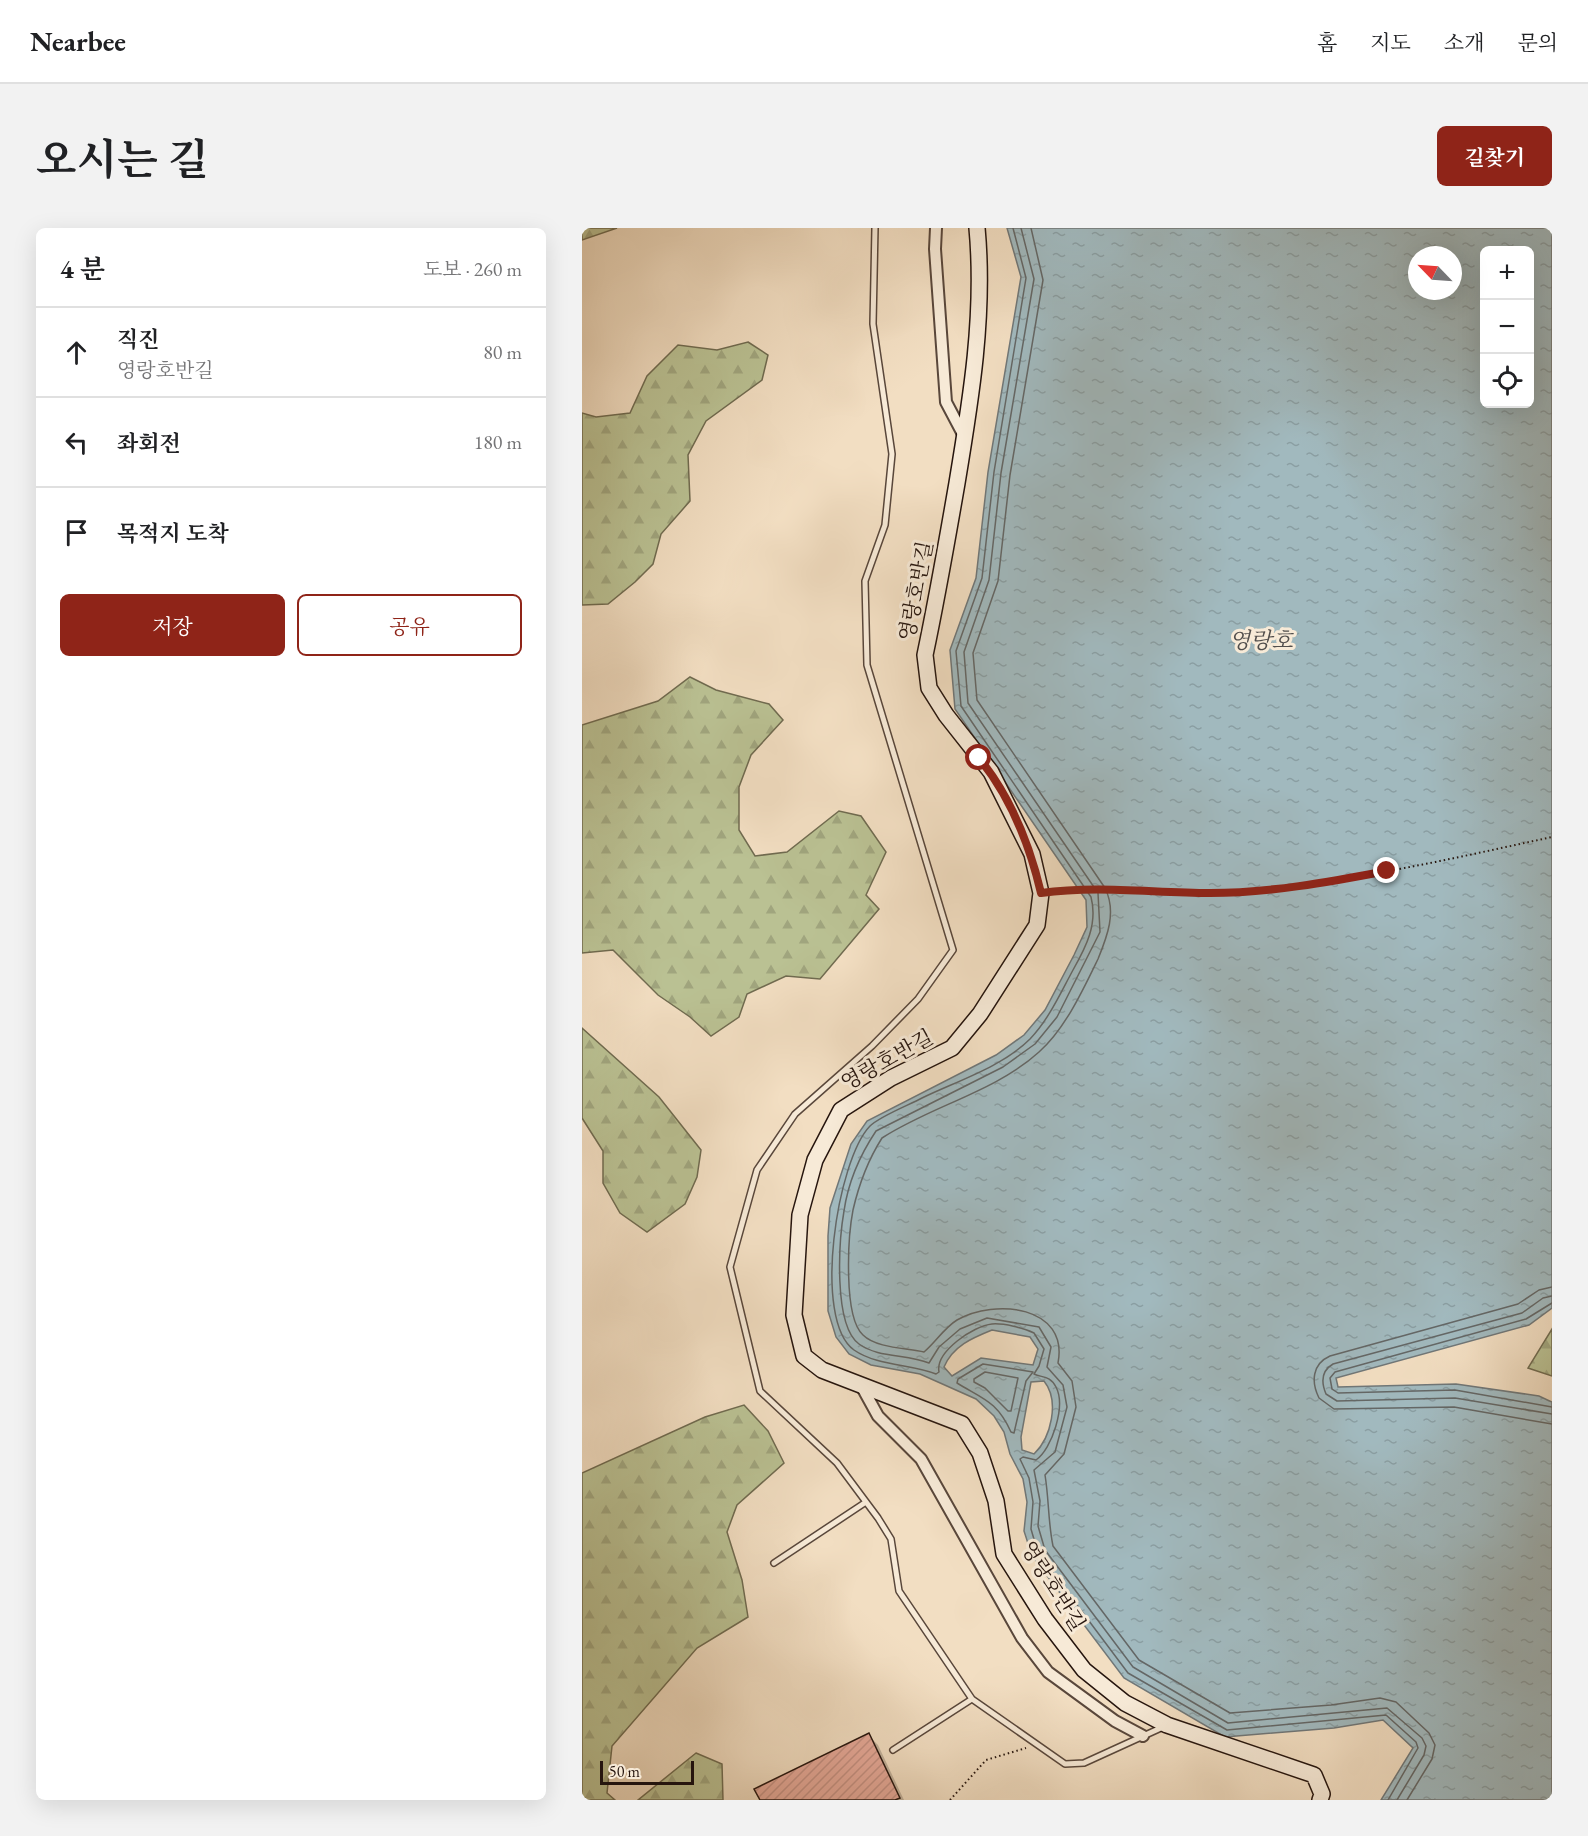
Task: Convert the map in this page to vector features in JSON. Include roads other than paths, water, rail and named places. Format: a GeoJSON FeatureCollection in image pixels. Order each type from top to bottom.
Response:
{"type":"FeatureCollection","features":[{"type":"Feature","properties":{"kind":"street"},"geometry":{"type":"LineString","coordinates":[[936,228],[935,249],[946,402],[964,438]]}},
{"type":"Feature","properties":{"kind":"street","name":"영랑호반길"},"geometry":{"type":"LineString","coordinates":[[977,228],[980,264],[979,316],[964,438],[925,655],[929,688],[946,715],[991,772],[1032,854],[1041,893],[1037,925],[980,1014],[952,1048],[891,1078],[841,1110],[815,1160],[800,1215],[794,1316],[804,1356],[822,1370],[962,1424],[980,1453],[996,1501],[1004,1554],[1046,1619],[1084,1670],[1125,1703],[1167,1725],[1314,1775],[1322,1794],[1320,1800]]}},
{"type":"Feature","properties":{"kind":"street"},"geometry":{"type":"LineString","coordinates":[[862,1387],[878,1416],[921,1459],[1022,1638],[1048,1672],[1115,1721],[1143,1736]]}},
{"type":"Feature","properties":{"kind":"lane"},"geometry":{"type":"LineString","coordinates":[[875,228],[873,324],[892,454],[885,525],[865,581],[867,665],[953,950],[918,999],[872,1046],[795,1114],[757,1170],[730,1267],[760,1391],[837,1463],[866,1502],[891,1539],[899,1591],[972,1699],[1065,1764],[1084,1763],[1167,1725]]}},
{"type":"Feature","properties":{"kind":"lane"},"geometry":{"type":"LineString","coordinates":[[774,1563],[866,1502]]}},
{"type":"Feature","properties":{"kind":"lane"},"geometry":{"type":"LineString","coordinates":[[893,1750],[972,1699]]}},
{"type":"Feature","properties":{"kind":"water","name":"영랑호"},"geometry":{"type":"Polygon","coordinates":[[[1007,228],[1552,228],[1552,1308],[1529,1325],[1336,1378],[1338,1387],[1456,1384],[1539,1396],[1552,1402],[1552,1800],[1381,1800],[1413,1748],[1383,1720],[1334,1728],[1225,1737],[1124,1678],[1032,1556],[1024,1531],[1027,1502],[1023,1479],[1010,1454],[1004,1432],[994,1416],[976,1399],[920,1374],[871,1365],[849,1354],[836,1337],[828,1311],[830,1208],[851,1144],[867,1121],[996,1055],[1024,1035],[1045,1010],[1087,927],[1086,900],[955,709],[950,650],[976,578],[988,472],[1021,277],[1007,228]],[[992,1330],[970,1340],[952,1353],[944,1367],[952,1376],[981,1358],[1033,1365],[1038,1349],[1030,1337],[992,1330]],[[1044,1381],[1031,1382],[1021,1437],[1022,1450],[1034,1454],[1045,1439],[1051,1419],[1052,1399],[1044,1381]]]}}]}
